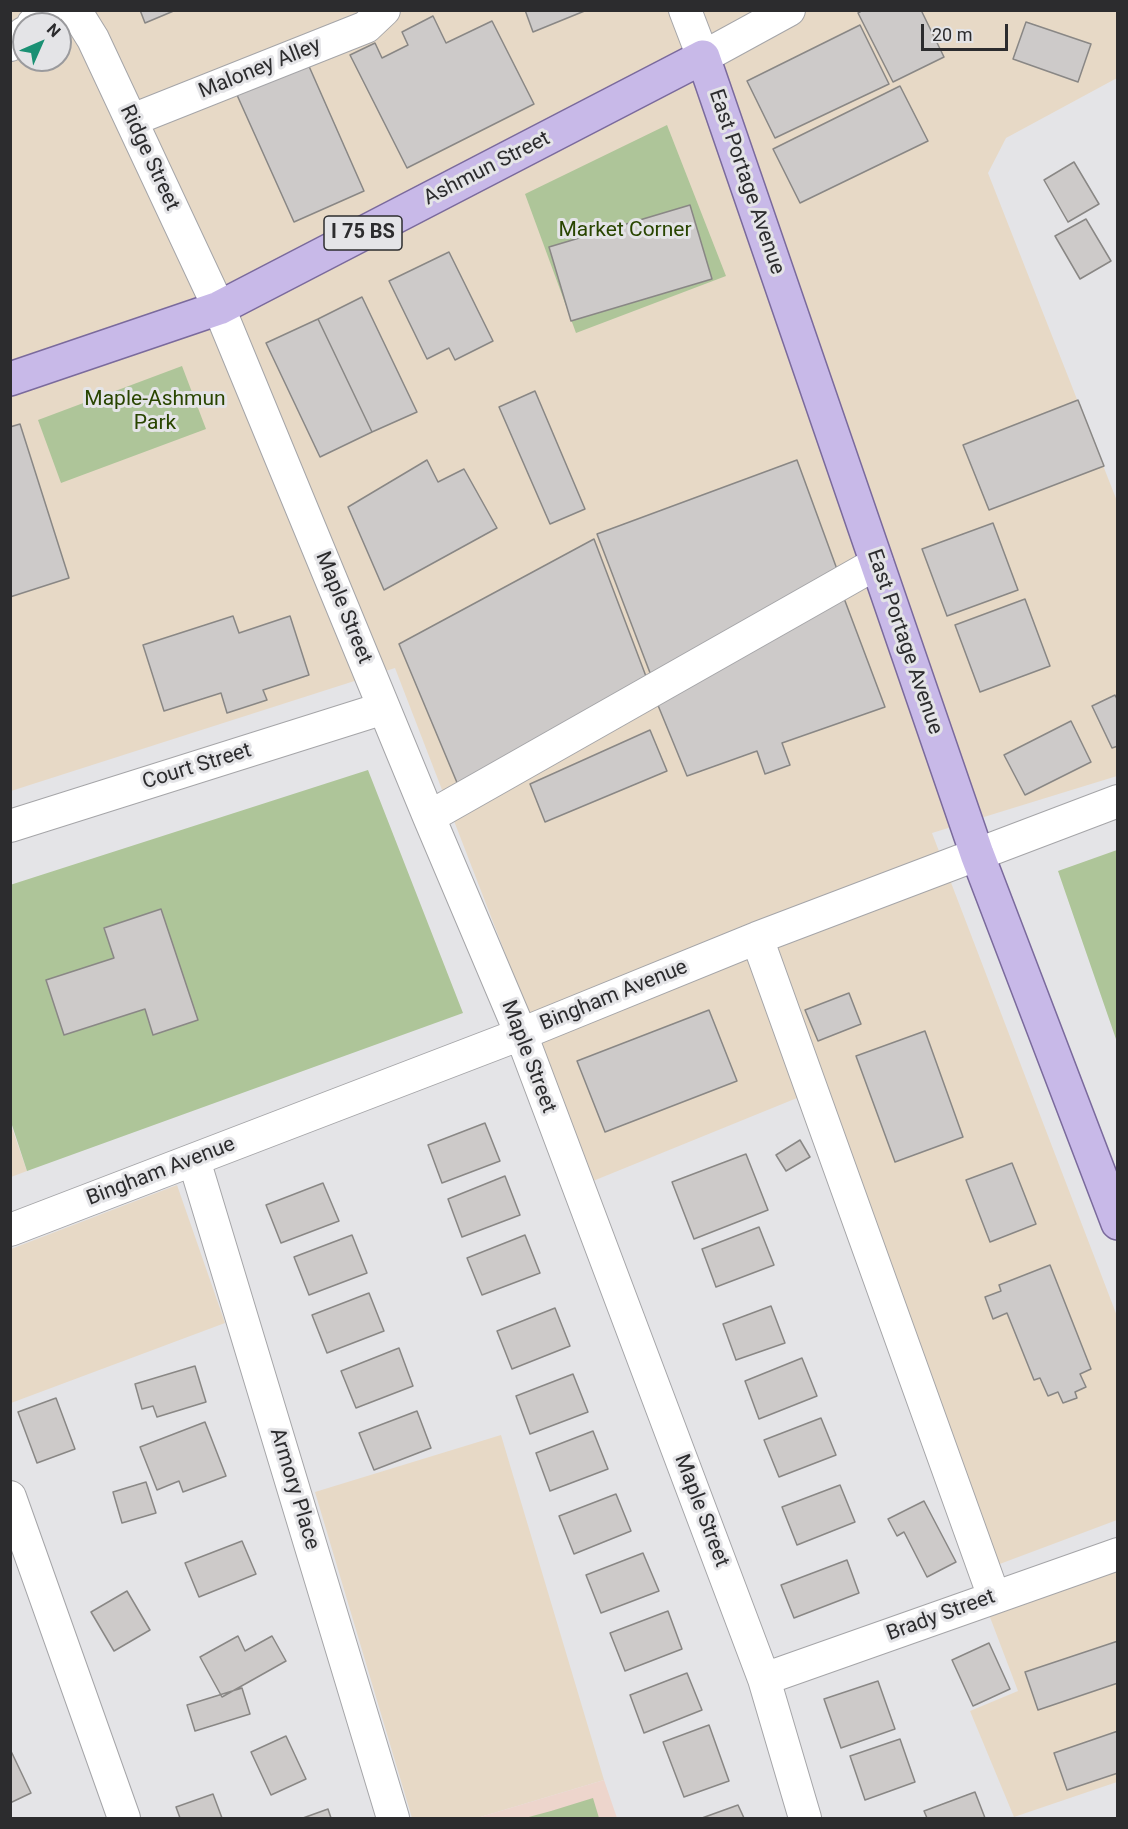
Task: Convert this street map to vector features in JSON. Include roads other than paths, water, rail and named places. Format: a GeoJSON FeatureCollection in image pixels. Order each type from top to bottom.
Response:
{"type":"FeatureCollection","features":[{"type":"Feature","properties":{"kind":"main road","name":"Ashmun Street"},"geometry":{"type":"LineString","coordinates":[[10,378],[219,308],[703,57]]}},
{"type":"Feature","properties":{"kind":"main road","name":"East Portage Avenue"},"geometry":{"type":"LineString","coordinates":[[703,57],[977,854],[1118,1222]]}},
{"type":"Feature","properties":{"kind":"street","name":"Ridge Street"},"geometry":{"type":"LineString","coordinates":[[75,10],[93,39],[219,308]]}},
{"type":"Feature","properties":{"kind":"street","name":"Maloney Alley"},"geometry":{"type":"LineString","coordinates":[[132,120],[366,27],[384,10]]}},
{"type":"Feature","properties":{"kind":"street"},"geometry":{"type":"LineString","coordinates":[[685,10],[703,57]]}},
{"type":"Feature","properties":{"kind":"street","name":"Ashmun Street"},"geometry":{"type":"LineString","coordinates":[[703,57],[789,10]]}},
{"type":"Feature","properties":{"kind":"street","name":"Maple Street"},"geometry":{"type":"LineString","coordinates":[[219,308],[520,1034],[764,1679],[805,1818]]}},
{"type":"Feature","properties":{"kind":"street"},"geometry":{"type":"LineString","coordinates":[[429,817],[877,563]]}},
{"type":"Feature","properties":{"kind":"street","name":"Court Street"},"geometry":{"type":"LineString","coordinates":[[10,826],[384,708]]}},
{"type":"Feature","properties":{"kind":"street","name":"Bingham Avenue"},"geometry":{"type":"LineString","coordinates":[[10,1230],[520,1034],[757,938],[1118,801]]}},
{"type":"Feature","properties":{"kind":"street"},"geometry":{"type":"LineString","coordinates":[[757,938],[994,1598]]}},
{"type":"Feature","properties":{"kind":"street","name":"Armory Place"},"geometry":{"type":"LineString","coordinates":[[194,1160],[393,1818]]}},
{"type":"Feature","properties":{"kind":"street"},"geometry":{"type":"LineString","coordinates":[[10,1497],[124,1818]]}},
{"type":"Feature","properties":{"kind":"street","name":"Brady Street"},"geometry":{"type":"LineString","coordinates":[[764,1679],[1118,1554]]}},
{"type":"Feature","properties":{"kind":"park label","name":"Market Corner"},"geometry":{"type":"Point","coordinates":[625,231]}},
{"type":"Feature","properties":{"kind":"park label","name":"Maple-Ashmun Park"},"geometry":{"type":"Point","coordinates":[155,412]}}]}
